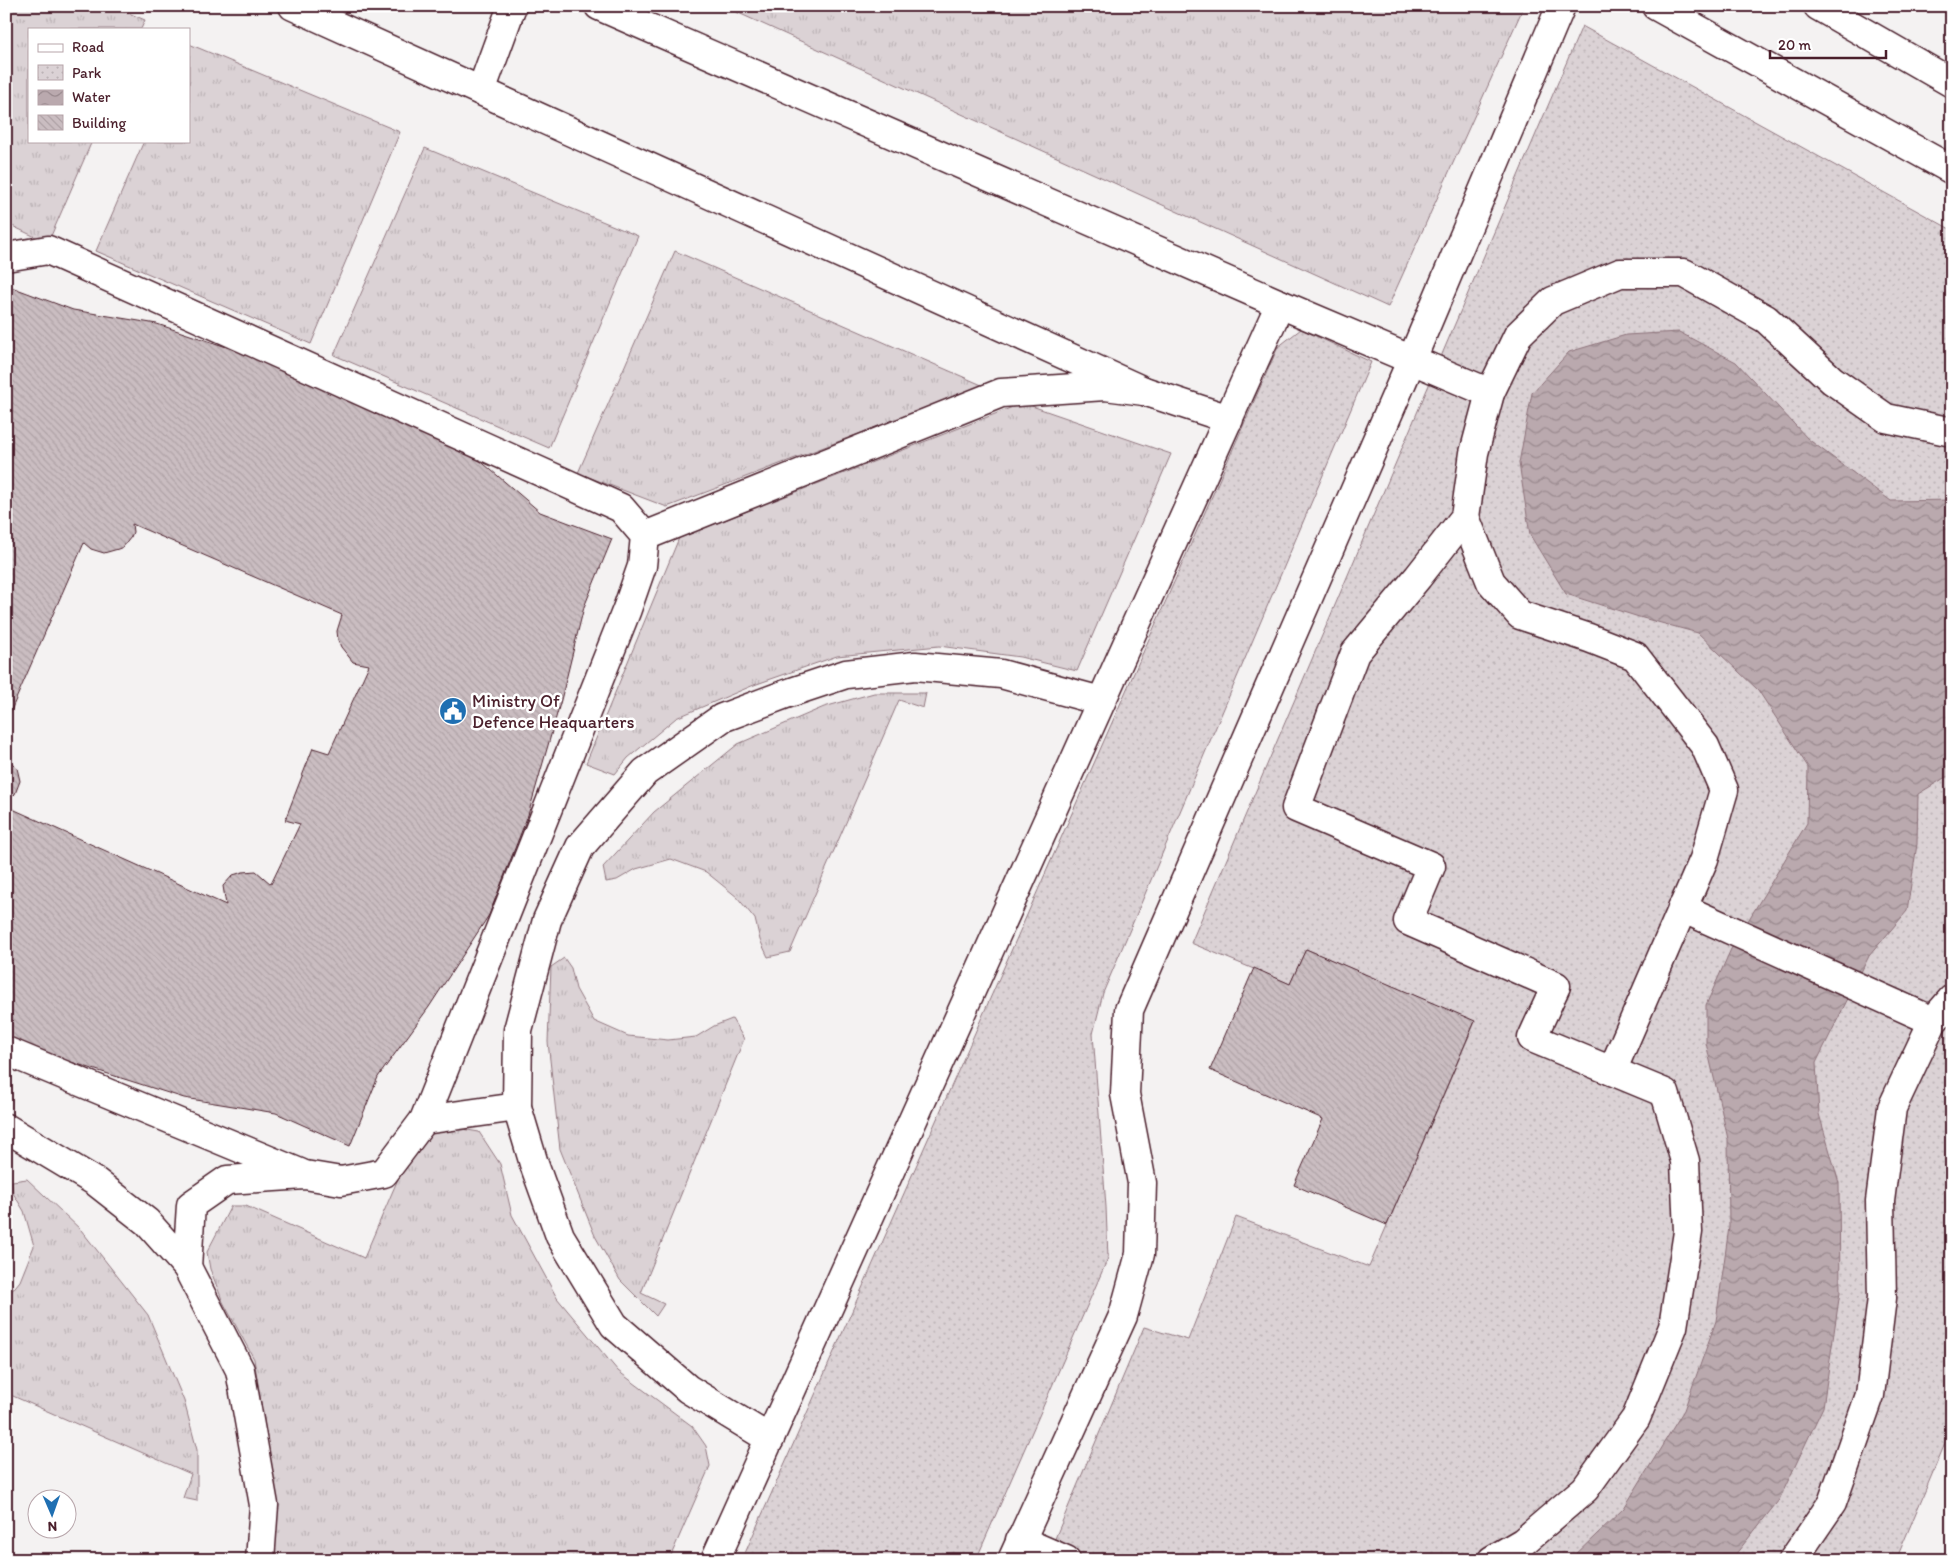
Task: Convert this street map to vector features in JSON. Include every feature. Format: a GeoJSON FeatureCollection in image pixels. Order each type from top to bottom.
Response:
{"type":"FeatureCollection","features":[{"type":"Feature","properties":{"kind":"street"},"geometry":{"type":"LineString","coordinates":[[294,6],[1144,391],[1229,418]]}},
{"type":"Feature","properties":{"kind":"street"},"geometry":{"type":"LineString","coordinates":[[482,91],[512,6]]}},
{"type":"Feature","properties":{"kind":"street"},"geometry":{"type":"LineString","coordinates":[[599,6],[1280,304],[1490,393]]}},
{"type":"Feature","properties":{"kind":"street"},"geometry":{"type":"LineString","coordinates":[[1066,1560],[1016,1550],[1123,1316],[1140,1254],[1142,1183],[1125,1094],[1129,1010],[1412,359],[1560,6]]}},
{"type":"Feature","properties":{"kind":"street"},"geometry":{"type":"LineString","coordinates":[[1656,6],[1952,170]]}},
{"type":"Feature","properties":{"kind":"street"},"geometry":{"type":"LineString","coordinates":[[1818,6],[1952,83]]}},
{"type":"Feature","properties":{"kind":"street"},"geometry":{"type":"LineString","coordinates":[[6,257],[48,250],[621,508],[645,536],[642,566],[628,609],[424,1120],[384,1173],[341,1181],[305,1175],[6,1051]]}},
{"type":"Feature","properties":{"kind":"street"},"geometry":{"type":"LineString","coordinates":[[1492,1560],[1523,1542],[1585,1489],[1636,1418],[1673,1327],[1688,1232],[1685,1161],[1665,1093],[1532,1038],[1556,986],[1408,920],[1431,866],[1296,808],[1354,653],[1418,577],[1465,516],[1474,454],[1490,393],[1518,335],[1553,301],[1620,273],[1684,273],[1766,319],[1832,380],[1886,418],[1952,432]]}},
{"type":"Feature","properties":{"kind":"street"},"geometry":{"type":"LineString","coordinates":[[715,1560],[1280,304]]}},
{"type":"Feature","properties":{"kind":"street"},"geometry":{"type":"LineString","coordinates":[[645,536],[1000,393],[1105,386],[1144,391]]}},
{"type":"Feature","properties":{"kind":"street"},"geometry":{"type":"LineString","coordinates":[[1465,516],[1491,582],[1520,615],[1590,638],[1635,656],[1705,746],[1724,790],[1704,859],[1612,1071]]}},
{"type":"Feature","properties":{"kind":"street"},"geometry":{"type":"LineString","coordinates":[[770,1439],[688,1389],[614,1325],[560,1236],[534,1164],[517,1106],[518,1030],[547,920],[580,847],[645,772],[722,718],[846,674],[915,666],[1001,674],[1101,701]]}},
{"type":"Feature","properties":{"kind":"street"},"geometry":{"type":"LineString","coordinates":[[1682,908],[1933,1021]]}},
{"type":"Feature","properties":{"kind":"street"},"geometry":{"type":"LineString","coordinates":[[1793,1560],[1832,1503],[1870,1395],[1882,1298],[1880,1201],[1892,1108],[1933,1021],[1952,999]]}},
{"type":"Feature","properties":{"kind":"street"},"geometry":{"type":"LineString","coordinates":[[424,1120],[517,1106]]}},
{"type":"Feature","properties":{"kind":"street"},"geometry":{"type":"LineString","coordinates":[[6,1128],[96,1182],[147,1222],[186,1267],[240,1370],[264,1505],[260,1560]]}},
{"type":"Feature","properties":{"kind":"street"},"geometry":{"type":"LineString","coordinates":[[186,1267],[191,1205],[227,1180],[305,1175]]}},
{"type":"Feature","properties":{"kind":"green space"},"geometry":{"type":"Polygon","coordinates":[[[6,6],[112,6],[145,20],[141,28],[28,28],[28,142],[92,142],[48,243],[6,223],[6,6]]]}},
{"type":"Feature","properties":{"kind":"green space"},"geometry":{"type":"Polygon","coordinates":[[[723,6],[1524,6],[1388,307],[723,6]]]}},
{"type":"Feature","properties":{"kind":"green space"},"geometry":{"type":"Polygon","coordinates":[[[1582,26],[1952,230],[1952,1427],[1896,1560],[1046,1560],[1144,1327],[1188,1340],[1236,1217],[1369,1267],[1475,1022],[1306,949],[1290,984],[1191,943],[1582,26]]]}},
{"type":"Feature","properties":{"kind":"green space"},"geometry":{"type":"Polygon","coordinates":[[[190,44],[400,132],[311,344],[96,251],[144,142],[190,142],[190,44]]]}},
{"type":"Feature","properties":{"kind":"green space"},"geometry":{"type":"Polygon","coordinates":[[[425,148],[638,236],[549,448],[334,355],[425,148]]]}},
{"type":"Feature","properties":{"kind":"green space"},"geometry":{"type":"Polygon","coordinates":[[[675,251],[984,386],[667,507],[578,473],[675,251]]]}},
{"type":"Feature","properties":{"kind":"green space"},"geometry":{"type":"Polygon","coordinates":[[[1301,329],[1371,362],[1103,993],[1093,1034],[1108,1258],[976,1560],[742,1560],[1278,347],[1301,329]]]}},
{"type":"Feature","properties":{"kind":"green space"},"geometry":{"type":"Polygon","coordinates":[[[1023,403],[1171,454],[1077,671],[1020,657],[939,646],[837,656],[754,685],[676,718],[628,758],[615,774],[586,763],[679,538],[1023,403]]]}},
{"type":"Feature","properties":{"kind":"green space"},"geometry":{"type":"Polygon","coordinates":[[[874,693],[926,693],[923,708],[899,700],[790,952],[768,957],[760,940],[755,919],[737,897],[706,872],[671,859],[636,869],[617,880],[606,882],[603,867],[654,812],[738,744],[824,707],[874,693]]]}},
{"type":"Feature","properties":{"kind":"green space"},"geometry":{"type":"Polygon","coordinates":[[[564,958],[571,968],[576,989],[594,1021],[628,1036],[668,1040],[696,1037],[714,1026],[732,1019],[744,1039],[641,1293],[664,1304],[656,1316],[620,1280],[595,1236],[560,1149],[548,1042],[551,967],[564,958]]]}},
{"type":"Feature","properties":{"kind":"green space"},"geometry":{"type":"Polygon","coordinates":[[[456,1128],[479,1132],[500,1164],[512,1215],[557,1298],[618,1371],[692,1426],[706,1446],[710,1466],[669,1560],[251,1560],[266,1434],[254,1359],[223,1302],[210,1269],[207,1252],[231,1206],[246,1206],[364,1258],[410,1151],[434,1132],[456,1128]]]}},
{"type":"Feature","properties":{"kind":"green space"},"geometry":{"type":"Polygon","coordinates":[[[27,1179],[81,1230],[148,1315],[184,1401],[197,1450],[197,1501],[183,1498],[191,1474],[6,1393],[6,1298],[20,1281],[34,1246],[24,1211],[13,1193],[12,1181],[27,1179]]]}},
{"type":"Feature","properties":{"kind":"water"},"geometry":{"type":"Polygon","coordinates":[[[1679,332],[1736,362],[1808,439],[1891,501],[1952,500],[1952,776],[1946,777],[1918,794],[1917,844],[1907,911],[1869,956],[1816,1063],[1819,1114],[1839,1183],[1840,1292],[1823,1407],[1779,1500],[1731,1560],[1570,1560],[1624,1508],[1684,1410],[1716,1321],[1729,1227],[1728,1139],[1706,1043],[1706,1005],[1731,949],[1807,823],[1808,767],[1758,690],[1698,633],[1566,594],[1530,535],[1519,463],[1532,393],[1569,352],[1626,335],[1679,332]]]}},
{"type":"Feature","properties":{"kind":"building","name":"Ministry Of Defence Heaquarters"},"geometry":{"type":"Polygon","coordinates":[[[6,285],[73,310],[157,324],[272,362],[470,452],[540,512],[612,539],[584,607],[561,700],[528,815],[489,915],[429,1007],[378,1077],[350,1146],[276,1113],[184,1098],[33,1050],[6,1035],[6,806],[226,905],[223,886],[233,875],[256,871],[271,884],[300,824],[285,820],[313,748],[329,753],[369,665],[353,662],[341,647],[337,631],[342,615],[132,524],[133,532],[131,537],[123,547],[118,549],[104,553],[91,549],[84,543],[6,722],[6,285]]]}},
{"type":"Feature","properties":{"kind":"building"},"geometry":{"type":"Polygon","coordinates":[[[6,757],[17,768],[20,781],[15,794],[6,803],[6,757]]]}},
{"type":"Feature","properties":{"kind":"building"},"geometry":{"type":"Polygon","coordinates":[[[1306,949],[1475,1021],[1387,1225],[1294,1185],[1323,1119],[1210,1070],[1254,968],[1290,984],[1306,949]]]}},
{"type":"Feature","properties":{"kind":"place","name":"Ministry Of Defence Heaquarters"},"geometry":{"type":"Point","coordinates":[453,711]}}]}
